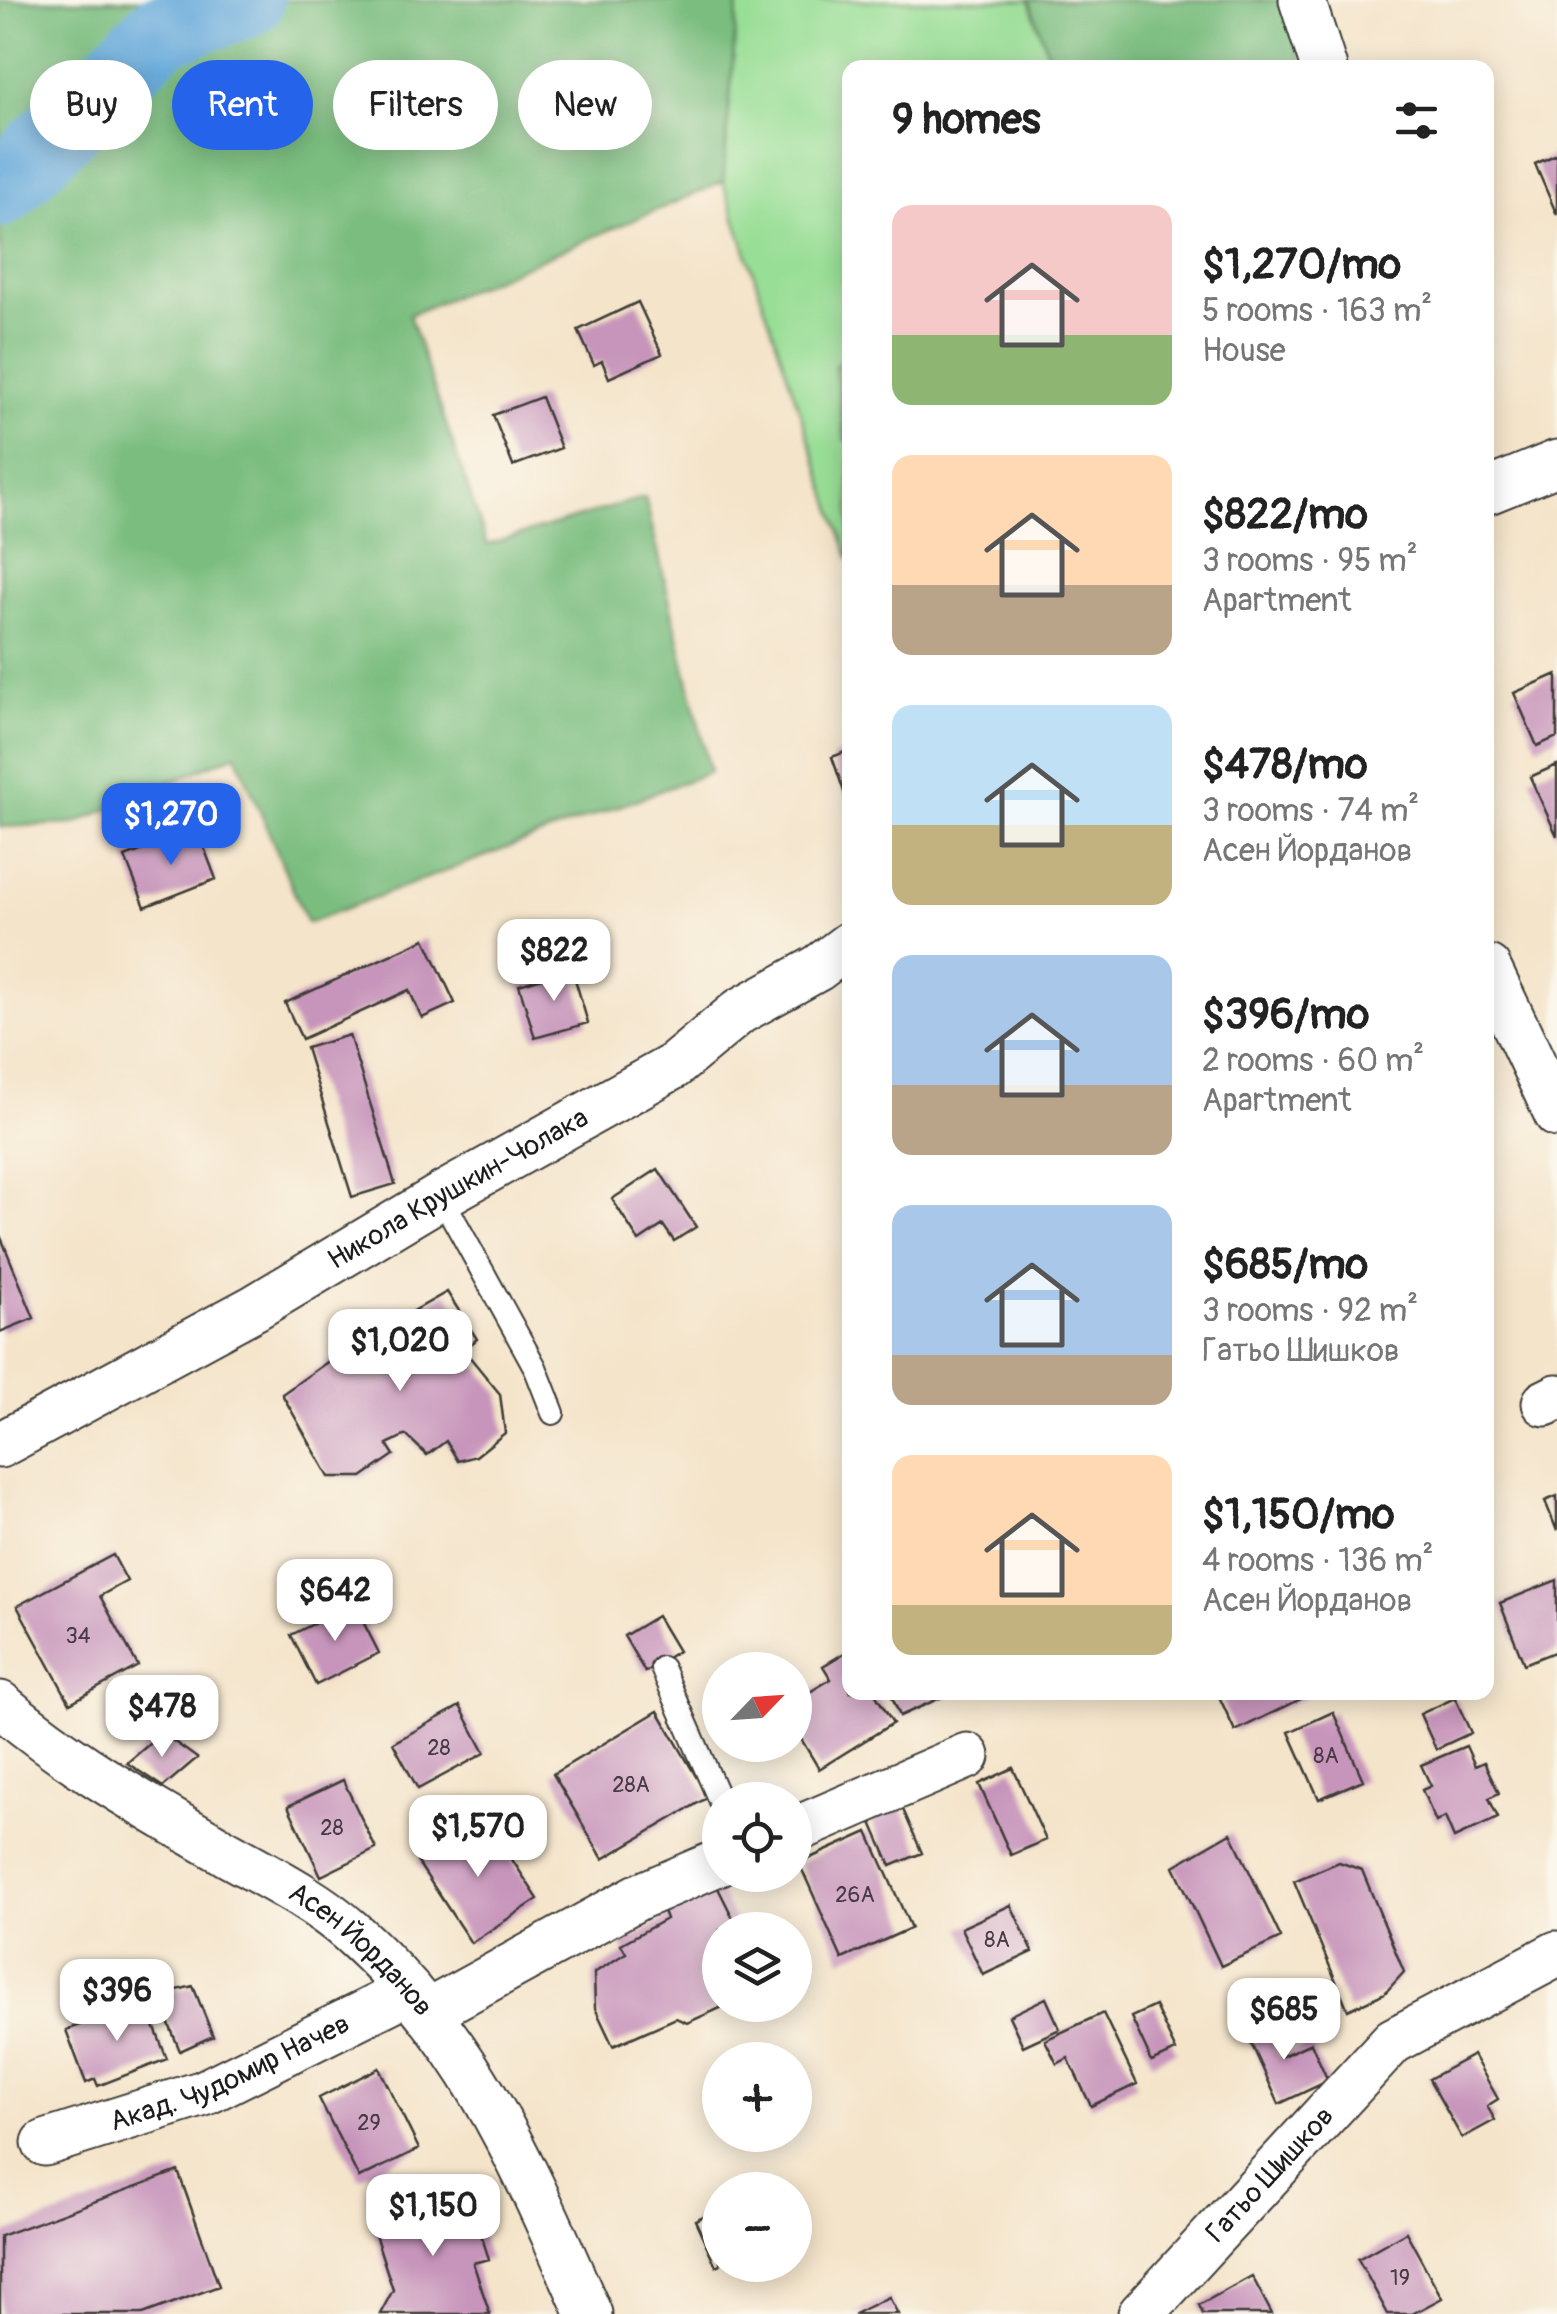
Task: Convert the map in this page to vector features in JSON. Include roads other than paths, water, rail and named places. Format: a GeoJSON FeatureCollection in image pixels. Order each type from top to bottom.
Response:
{"type":"FeatureCollection","features":[{"type":"Feature","properties":{"kind":"street"},"geometry":{"type":"LineString","coordinates":[[1302,0],[1321,60]]}},
{"type":"Feature","properties":{"kind":"street"},"geometry":{"type":"LineString","coordinates":[[1494,486],[1557,463]]}},
{"type":"Feature","properties":{"kind":"street","name":"Никола Крушкин-Чолака"},"geometry":{"type":"LineString","coordinates":[[0,1445],[254,1308],[441,1196],[674,1066],[740,1011],[818,968],[842,950]]}},
{"type":"Feature","properties":{"kind":"street"},"geometry":{"type":"LineString","coordinates":[[1494,981],[1557,1114]]}},
{"type":"Feature","properties":{"kind":"street","name":"Асен Йорданов"},"geometry":{"type":"LineString","coordinates":[[0,1704],[62,1755],[280,1884],[348,1930],[419,2001],[512,2139],[589,2314]]}},
{"type":"Feature","properties":{"kind":"street"},"geometry":{"type":"LineString","coordinates":[[812,1823],[967,1756]]}},
{"type":"Feature","properties":{"kind":"street","name":"Акад. Чудомир Начев"},"geometry":{"type":"LineString","coordinates":[[46,2143],[204,2093],[419,2001],[702,1869]]}},
{"type":"Feature","properties":{"kind":"street","name":"Гатьо Шишков"},"geometry":{"type":"LineString","coordinates":[[1142,2314],[1393,2040],[1557,1954]]}},
{"type":"Feature","properties":{"kind":"lane"},"geometry":{"type":"LineString","coordinates":[[441,1196],[535,1367],[552,1413]]}},
{"type":"Feature","properties":{"kind":"lane"},"geometry":{"type":"LineString","coordinates":[[662,1668],[712,1782]]}},
{"type":"Feature","properties":{"kind":"waterway"},"geometry":{"type":"LineString","coordinates":[[0,190],[160,31],[247,0]]}}]}
